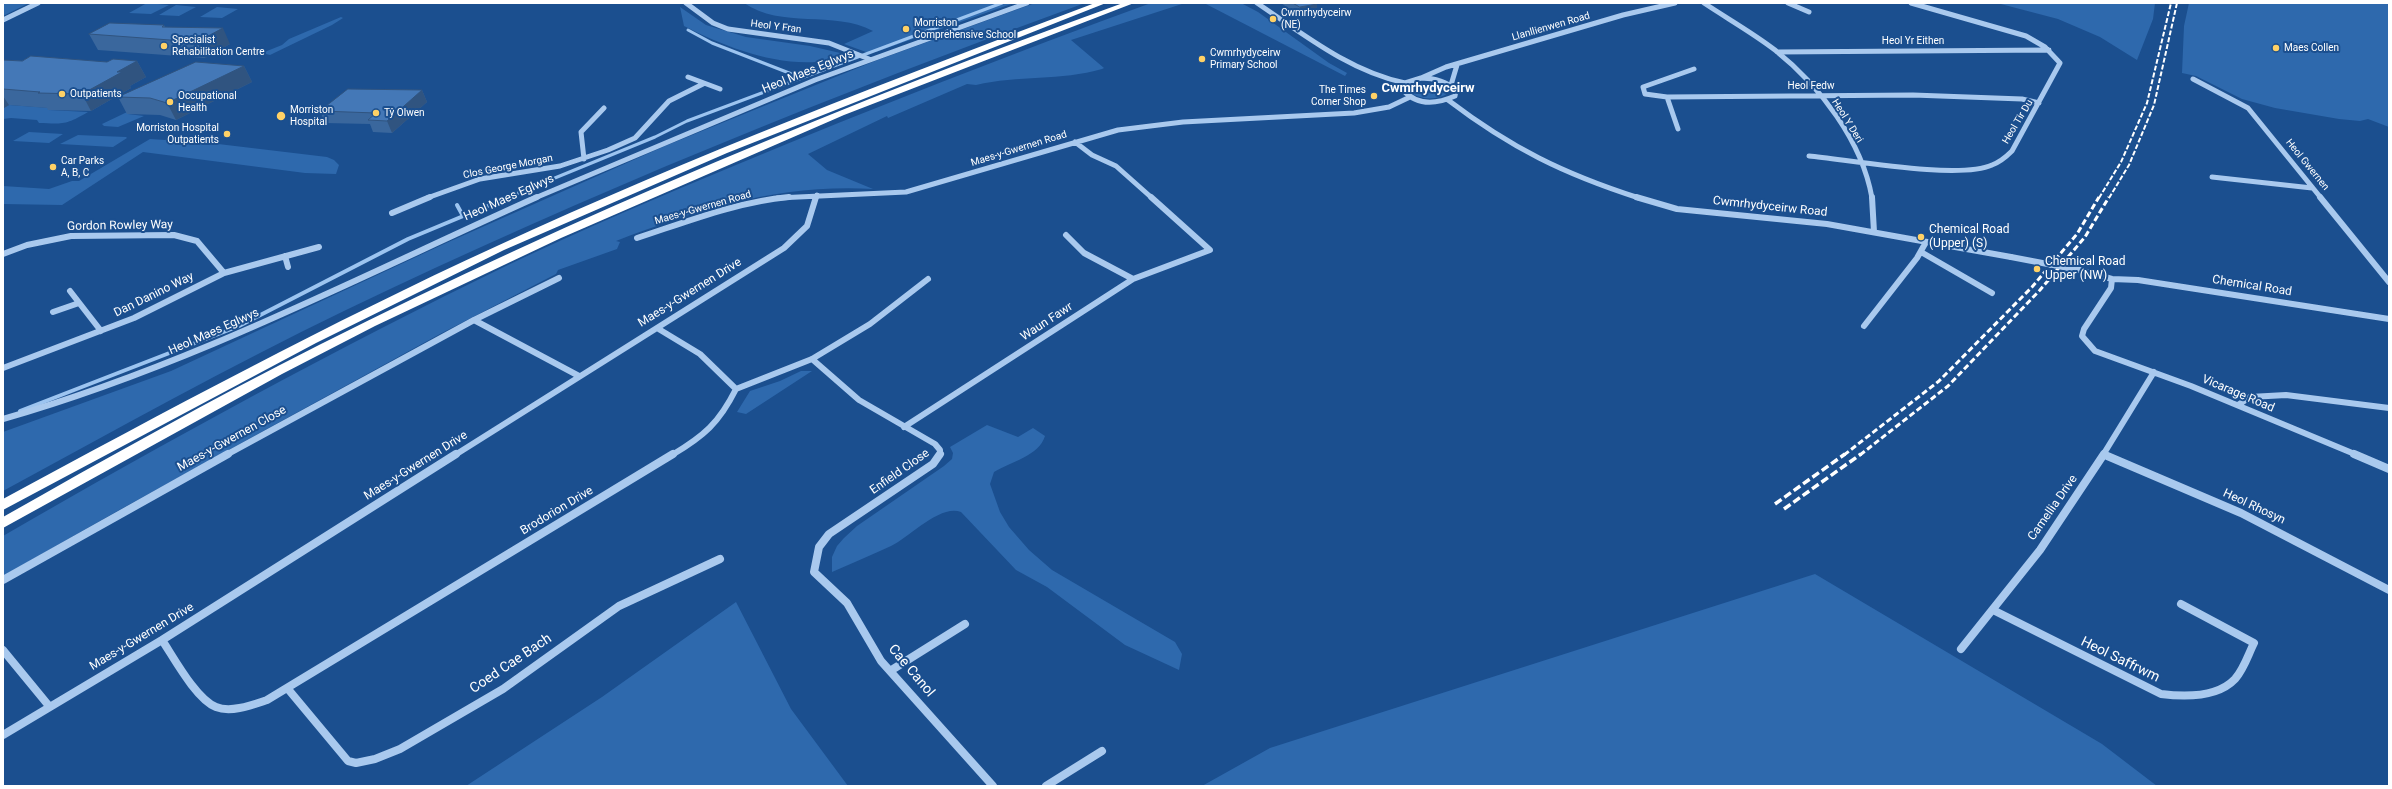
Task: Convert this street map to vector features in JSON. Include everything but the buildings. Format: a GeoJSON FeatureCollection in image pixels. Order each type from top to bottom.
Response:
{"type":"FeatureCollection","features":[{"type":"Feature","properties":{"kind":"highway"},"geometry":{"type":"LineString","coordinates":[[3,505],[342,325],[500,248],[799,119],[1102,3]]}},
{"type":"Feature","properties":{"kind":"highway"},"geometry":{"type":"LineString","coordinates":[[3,523],[137,447],[368,325],[516,255],[624,206],[817,123],[991,54],[1130,3]]}},
{"type":"Feature","properties":{"kind":"street"},"geometry":{"type":"LineString","coordinates":[[3,20],[38,3]]}},
{"type":"Feature","properties":{"kind":"street","name":"Heol Y Fran"},"geometry":{"type":"LineString","coordinates":[[686,3],[708,20],[728,29],[829,43],[869,59]]}},
{"type":"Feature","properties":{"kind":"street","name":"Heol Maes Eglwys"},"geometry":{"type":"LineString","coordinates":[[3,419],[40,410],[177,362],[536,198],[869,59],[1026,3]]}},
{"type":"Feature","properties":{"kind":"street"},"geometry":{"type":"LineString","coordinates":[[1257,3],[1334,55],[1380,77],[1405,83],[1402,90],[1410,97],[1428,102],[1448,100],[1455,96],[1456,90],[1451,85],[1432,78],[1421,78]]}},
{"type":"Feature","properties":{"kind":"street","name":"Llanllienwen Road"},"geometry":{"type":"LineString","coordinates":[[1405,83],[1421,78],[1426,74],[1623,15],[1675,3]]}},
{"type":"Feature","properties":{"kind":"street","name":"Heol Y Deri"},"geometry":{"type":"LineString","coordinates":[[1704,3],[1777,52],[1820,95],[1843,128],[1861,163],[1869,186],[1874,212],[1874,232]]}},
{"type":"Feature","properties":{"kind":"street"},"geometry":{"type":"LineString","coordinates":[[1788,3],[1809,12]]}},
{"type":"Feature","properties":{"kind":"street","name":"Heol Tir Du"},"geometry":{"type":"LineString","coordinates":[[1810,156],[1861,163],[1951,171],[1991,166],[2004,159],[2012,151],[2060,63],[2049,50],[2036,41],[2006,29],[1911,3]]}},
{"type":"Feature","properties":{"kind":"street","name":"Heol Yr Eithen"},"geometry":{"type":"LineString","coordinates":[[1777,52],[2049,50]]}},
{"type":"Feature","properties":{"kind":"street"},"geometry":{"type":"LineString","coordinates":[[1451,85],[1457,65]]}},
{"type":"Feature","properties":{"kind":"street","name":"Heol Fedw"},"geometry":{"type":"LineString","coordinates":[[1694,69],[1643,87],[1645,94],[1667,96],[1920,95],[2022,99],[2039,103]]}},
{"type":"Feature","properties":{"kind":"street"},"geometry":{"type":"LineString","coordinates":[[688,76],[703,84],[720,89]]}},
{"type":"Feature","properties":{"kind":"street","name":"Heol Gwernen"},"geometry":{"type":"LineString","coordinates":[[2193,79],[2248,108],[2389,282]]}},
{"type":"Feature","properties":{"kind":"street","name":"Clos George Morgan"},"geometry":{"type":"LineString","coordinates":[[392,213],[457,186],[480,179],[560,166],[584,159],[635,138],[669,101],[703,84]]}},
{"type":"Feature","properties":{"kind":"street"},"geometry":{"type":"LineString","coordinates":[[1667,96],[1678,129]]}},
{"type":"Feature","properties":{"kind":"street","name":"Maes-y-Gwernen Road"},"geometry":{"type":"LineString","coordinates":[[637,238],[743,205],[791,196],[906,192],[1075,142],[1139,126],[1354,113],[1388,107],[1410,97]]}},
{"type":"Feature","properties":{"kind":"street","name":"Cwmrhydyceirw Road"},"geometry":{"type":"LineString","coordinates":[[1448,100],[1494,133],[1526,153],[1633,197],[1677,208],[1800,221],[1874,232],[2079,270],[2112,279]]}},
{"type":"Feature","properties":{"kind":"street"},"geometry":{"type":"LineString","coordinates":[[584,159],[581,132],[604,108]]}},
{"type":"Feature","properties":{"kind":"street","name":"Waun Fawr"},"geometry":{"type":"LineString","coordinates":[[904,427],[1133,279],[1210,250],[1116,166],[1088,152],[1075,142]]}},
{"type":"Feature","properties":{"kind":"street"},"geometry":{"type":"LineString","coordinates":[[2212,177],[2312,188]]}},
{"type":"Feature","properties":{"kind":"street","name":"Maes-y-Gwernen Drive"},"geometry":{"type":"LineString","coordinates":[[3,735],[49,706],[162,640],[657,328],[800,236],[812,218],[817,195]]}},
{"type":"Feature","properties":{"kind":"street","name":"Gordon Rowley Way"},"geometry":{"type":"LineString","coordinates":[[3,254],[27,245],[71,236],[174,235],[197,241],[224,272]]}},
{"type":"Feature","properties":{"kind":"street"},"geometry":{"type":"LineString","coordinates":[[1066,235],[1084,253],[1133,279]]}},
{"type":"Feature","properties":{"kind":"street"},"geometry":{"type":"LineString","coordinates":[[1864,326],[1921,252],[1926,242]]}},
{"type":"Feature","properties":{"kind":"street","name":"Dan Danino Way"},"geometry":{"type":"LineString","coordinates":[[3,369],[134,318],[224,272],[318,247]]}},
{"type":"Feature","properties":{"kind":"street"},"geometry":{"type":"LineString","coordinates":[[1921,252],[1992,293]]}},
{"type":"Feature","properties":{"kind":"street"},"geometry":{"type":"LineString","coordinates":[[285,256],[288,266]]}},
{"type":"Feature","properties":{"kind":"street"},"geometry":{"type":"LineString","coordinates":[[2381,272],[2389,273]]}},
{"type":"Feature","properties":{"kind":"street","name":"Maes-y-Gwernen Close"},"geometry":{"type":"LineString","coordinates":[[3,580],[59,547],[474,320],[559,278]]}},
{"type":"Feature","properties":{"kind":"street"},"geometry":{"type":"LineString","coordinates":[[657,328],[690,345],[736,389],[812,358],[870,324],[928,279]]}},
{"type":"Feature","properties":{"kind":"street","name":"Chemical Road"},"geometry":{"type":"LineString","coordinates":[[2112,279],[2138,280],[2389,319]]}},
{"type":"Feature","properties":{"kind":"street","name":"Vicarage Road"},"geometry":{"type":"LineString","coordinates":[[2112,279],[2111,288],[2084,329],[2082,336],[2087,344],[2095,351],[2238,405],[2389,469]]}},
{"type":"Feature","properties":{"kind":"street"},"geometry":{"type":"LineString","coordinates":[[70,292],[101,331]]}},
{"type":"Feature","properties":{"kind":"street"},"geometry":{"type":"LineString","coordinates":[[53,312],[79,303]]}},
{"type":"Feature","properties":{"kind":"street"},"geometry":{"type":"LineString","coordinates":[[474,320],[579,376]]}},
{"type":"Feature","properties":{"kind":"street","name":"Enfield Close"},"geometry":{"type":"LineString","coordinates":[[812,358],[859,400],[935,444],[940,450],[940,457],[934,464],[829,534],[819,548]]}},
{"type":"Feature","properties":{"kind":"street","name":"Camellia Drive"},"geometry":{"type":"LineString","coordinates":[[1961,649],[1995,611],[2105,455],[2154,372]]}},
{"type":"Feature","properties":{"kind":"street","name":"Brodorion Drive"},"geometry":{"type":"LineString","coordinates":[[162,640],[208,703],[216,707],[242,708],[267,700],[288,689],[699,439],[716,424],[727,409],[736,389]]}},
{"type":"Feature","properties":{"kind":"street"},"geometry":{"type":"LineString","coordinates":[[2238,405],[2250,397],[2286,395],[2389,408]]}},
{"type":"Feature","properties":{"kind":"street","name":"Heol Rhosyn"},"geometry":{"type":"LineString","coordinates":[[2105,455],[2241,513],[2389,590]]}},
{"type":"Feature","properties":{"kind":"street","name":"Cae Canol"},"geometry":{"type":"LineString","coordinates":[[819,548],[814,572],[847,602],[881,661],[993,786]]}},
{"type":"Feature","properties":{"kind":"street","name":"Coed Cae Bach"},"geometry":{"type":"LineString","coordinates":[[288,689],[348,761],[356,762],[375,759],[400,749],[503,689],[619,606],[720,559]]}},
{"type":"Feature","properties":{"kind":"street","name":"Heol Saffrwm"},"geometry":{"type":"LineString","coordinates":[[1995,611],[2161,694],[2186,697],[2214,691],[2235,680],[2254,643],[2181,604]]}},
{"type":"Feature","properties":{"kind":"street"},"geometry":{"type":"LineString","coordinates":[[890,671],[965,624]]}},
{"type":"Feature","properties":{"kind":"street"},"geometry":{"type":"LineString","coordinates":[[3,650],[49,706]]}},
{"type":"Feature","properties":{"kind":"street"},"geometry":{"type":"LineString","coordinates":[[1046,786],[1102,752]]}},
{"type":"Feature","properties":{"kind":"shaded area"},"geometry":{"type":"Polygon","coordinates":[[[3,3],[29,3],[3,16],[3,3]]]}},
{"type":"Feature","properties":{"kind":"shaded area"},"geometry":{"type":"Polygon","coordinates":[[[147,3],[169,5],[151,14],[129,13],[147,3]]]}},
{"type":"Feature","properties":{"kind":"shaded area","name":"Morriston Comprehensive School"},"geometry":{"type":"Polygon","coordinates":[[[744,3],[1014,3],[876,52],[866,52],[844,44],[873,31],[842,21],[791,18],[774,15],[759,11],[744,3]]]}},
{"type":"Feature","properties":{"kind":"shaded area"},"geometry":{"type":"Polygon","coordinates":[[[1035,3],[1085,3],[898,73],[712,147],[437,267],[260,353],[3,491],[3,432],[171,371],[444,244],[665,146],[875,61],[1035,3]]]}},
{"type":"Feature","properties":{"kind":"shaded area"},"geometry":{"type":"Polygon","coordinates":[[[1151,3],[1185,3],[1071,40],[1104,68],[1102,69],[1087,73],[1055,77],[1008,80],[976,85],[967,84],[888,118],[887,116],[808,154],[827,170],[873,189],[839,188],[805,190],[742,201],[680,218],[616,241],[620,242],[617,249],[558,270],[556,274],[440,334],[121,509],[3,576],[3,536],[127,465],[316,362],[508,265],[650,201],[839,123],[1046,42],[1151,3]]]}},
{"type":"Feature","properties":{"kind":"shaded area"},"geometry":{"type":"Polygon","coordinates":[[[1204,3],[1241,3],[1258,12],[1329,63],[1347,73],[1345,76],[1204,3]]]}},
{"type":"Feature","properties":{"kind":"shaded area"},"geometry":{"type":"Polygon","coordinates":[[[1997,3],[2155,3],[2153,19],[2137,60],[2100,37],[2058,19],[1997,3]]]}},
{"type":"Feature","properties":{"kind":"shaded area"},"geometry":{"type":"Polygon","coordinates":[[[2189,3],[2389,3],[2389,127],[2368,119],[2360,121],[2339,119],[2275,108],[2242,99],[2196,76],[2182,73],[2184,26],[2189,3]]]}},
{"type":"Feature","properties":{"kind":"shaded area"},"geometry":{"type":"Polygon","coordinates":[[[176,5],[196,7],[179,16],[159,15],[176,5]]]}},
{"type":"Feature","properties":{"kind":"shaded area"},"geometry":{"type":"Polygon","coordinates":[[[217,7],[238,9],[222,18],[200,17],[217,7]]]}},
{"type":"Feature","properties":{"kind":"shaded area"},"geometry":{"type":"Polygon","coordinates":[[[680,7],[706,25],[746,37],[810,46],[849,55],[829,60],[807,62],[786,61],[764,57],[722,43],[684,26],[680,7]]]}},
{"type":"Feature","properties":{"kind":"shaded area"},"geometry":{"type":"Polygon","coordinates":[[[341,17],[343,18],[332,25],[270,55],[262,53],[282,45],[289,39],[341,17]]]}},
{"type":"Feature","properties":{"kind":"shaded area"},"geometry":{"type":"Polygon","coordinates":[[[1417,83],[1432,83],[1446,87],[1448,93],[1444,96],[1434,98],[1423,98],[1409,91],[1409,87],[1417,83]]]}},
{"type":"Feature","properties":{"kind":"shaded area"},"geometry":{"type":"Polygon","coordinates":[[[167,93],[128,114],[144,116],[118,127],[104,126],[102,124],[167,93]]]}},
{"type":"Feature","properties":{"kind":"shaded area"},"geometry":{"type":"Polygon","coordinates":[[[9,105],[50,108],[49,110],[88,112],[64,123],[39,123],[37,120],[11,118],[3,119],[3,108],[9,105]]]}},
{"type":"Feature","properties":{"kind":"shaded area"},"geometry":{"type":"Polygon","coordinates":[[[29,132],[63,134],[49,143],[13,141],[29,132]]]}},
{"type":"Feature","properties":{"kind":"shaded area"},"geometry":{"type":"Polygon","coordinates":[[[78,135],[127,138],[113,147],[60,144],[78,135]]]}},
{"type":"Feature","properties":{"kind":"shaded area"},"geometry":{"type":"Polygon","coordinates":[[[168,138],[327,157],[334,160],[339,165],[336,174],[305,173],[143,152],[62,205],[3,204],[3,186],[49,189],[72,181],[79,181],[150,139],[165,140],[168,138]]]}},
{"type":"Feature","properties":{"kind":"shaded area"},"geometry":{"type":"Polygon","coordinates":[[[801,371],[812,371],[746,414],[737,412],[750,391],[780,381],[801,371]]]}},
{"type":"Feature","properties":{"kind":"shaded area"},"geometry":{"type":"Polygon","coordinates":[[[987,425],[1018,437],[1033,428],[1045,436],[1037,449],[1030,454],[994,472],[990,484],[1000,512],[1009,527],[1029,550],[1052,570],[1175,642],[1182,654],[1179,670],[1125,645],[1047,587],[1016,570],[961,512],[953,511],[935,517],[899,542],[832,572],[832,557],[837,546],[844,538],[857,526],[944,466],[952,459],[953,453],[950,447],[987,425]]]}},
{"type":"Feature","properties":{"kind":"shaded area"},"geometry":{"type":"Polygon","coordinates":[[[1815,574],[2102,744],[2157,786],[1202,786],[1270,748],[1815,574]]]}},
{"type":"Feature","properties":{"kind":"shaded area"},"geometry":{"type":"Polygon","coordinates":[[[736,602],[791,709],[848,786],[466,786],[602,697],[736,602]]]}},
{"type":"Feature","properties":{"kind":"waterway"},"geometry":{"type":"LineString","coordinates":[[802,78],[1002,3]]}},
{"type":"Feature","properties":{"kind":"waterway"},"geometry":{"type":"LineString","coordinates":[[688,30],[712,43],[802,78]]}},
{"type":"Feature","properties":{"kind":"waterway"},"geometry":{"type":"LineString","coordinates":[[506,198],[655,137],[687,121],[802,78]]}},
{"type":"Feature","properties":{"kind":"waterway"},"geometry":{"type":"LineString","coordinates":[[20,411],[239,326],[408,239],[509,197]]}},
{"type":"Feature","properties":{"kind":"waterway"},"geometry":{"type":"LineString","coordinates":[[457,205],[463,216]]}},
{"type":"Feature","properties":{"kind":"railway"},"geometry":{"type":"LineString","coordinates":[[2099,198],[2121,162],[2147,103],[2171,3]]}},
{"type":"Feature","properties":{"kind":"railway"},"geometry":{"type":"LineString","coordinates":[[2109,198],[2129,165],[2154,105],[2177,3]]}},
{"type":"Feature","properties":{"kind":"railway"},"geometry":{"type":"LineString","coordinates":[[1844,455],[1939,381],[2032,287],[2077,234],[2099,197]]}},
{"type":"Feature","properties":{"kind":"railway"},"geometry":{"type":"LineString","coordinates":[[1860,455],[1948,386],[2040,290],[2085,237],[2109,197]]}},
{"type":"Feature","properties":{"kind":"railway"},"geometry":{"type":"LineString","coordinates":[[1775,504],[1845,454]]}},
{"type":"Feature","properties":{"kind":"railway"},"geometry":{"type":"LineString","coordinates":[[1784,509],[1861,454]]}},
{"type":"Feature","properties":{"kind":"place","name":"Cwmrhydyceirw (NE)"},"geometry":{"type":"Point","coordinates":[1273,19]}},
{"type":"Feature","properties":{"kind":"place","name":"Morriston Comprehensive School"},"geometry":{"type":"Point","coordinates":[906,29]}},
{"type":"Feature","properties":{"kind":"place","name":"Specialist Rehabilitation Centre"},"geometry":{"type":"Point","coordinates":[164,46]}},
{"type":"Feature","properties":{"kind":"place","name":"Maes Collen"},"geometry":{"type":"Point","coordinates":[2276,48]}},
{"type":"Feature","properties":{"kind":"place","name":"Cwmrhydyceirw Primary School"},"geometry":{"type":"Point","coordinates":[1202,59]}},
{"type":"Feature","properties":{"kind":"place","name":"Outpatients"},"geometry":{"type":"Point","coordinates":[62,94]}},
{"type":"Feature","properties":{"kind":"place","name":"The Times Corner Shop"},"geometry":{"type":"Point","coordinates":[1374,96]}},
{"type":"Feature","properties":{"kind":"place","name":"Occupational Health"},"geometry":{"type":"Point","coordinates":[170,102]}},
{"type":"Feature","properties":{"kind":"place","name":"Tŷ Olwen"},"geometry":{"type":"Point","coordinates":[376,113]}},
{"type":"Feature","properties":{"kind":"place","name":"Morriston Hospital"},"geometry":{"type":"Point","coordinates":[281,116]}},
{"type":"Feature","properties":{"kind":"place","name":"Morriston Hospital Outpatients"},"geometry":{"type":"Point","coordinates":[227,134]}},
{"type":"Feature","properties":{"kind":"place","name":"Car Parks A, B, C"},"geometry":{"type":"Point","coordinates":[53,167]}},
{"type":"Feature","properties":{"kind":"place","name":"Chemical Road (Upper) (S)"},"geometry":{"type":"Point","coordinates":[1921,237]}},
{"type":"Feature","properties":{"kind":"place","name":"Chemical Road Upper (NW)"},"geometry":{"type":"Point","coordinates":[2037,269]}},
{"type":"Feature","properties":{"kind":"district","name":"Cwmrhydyceirw"},"geometry":{"type":"Point","coordinates":[1428,89]}}]}
